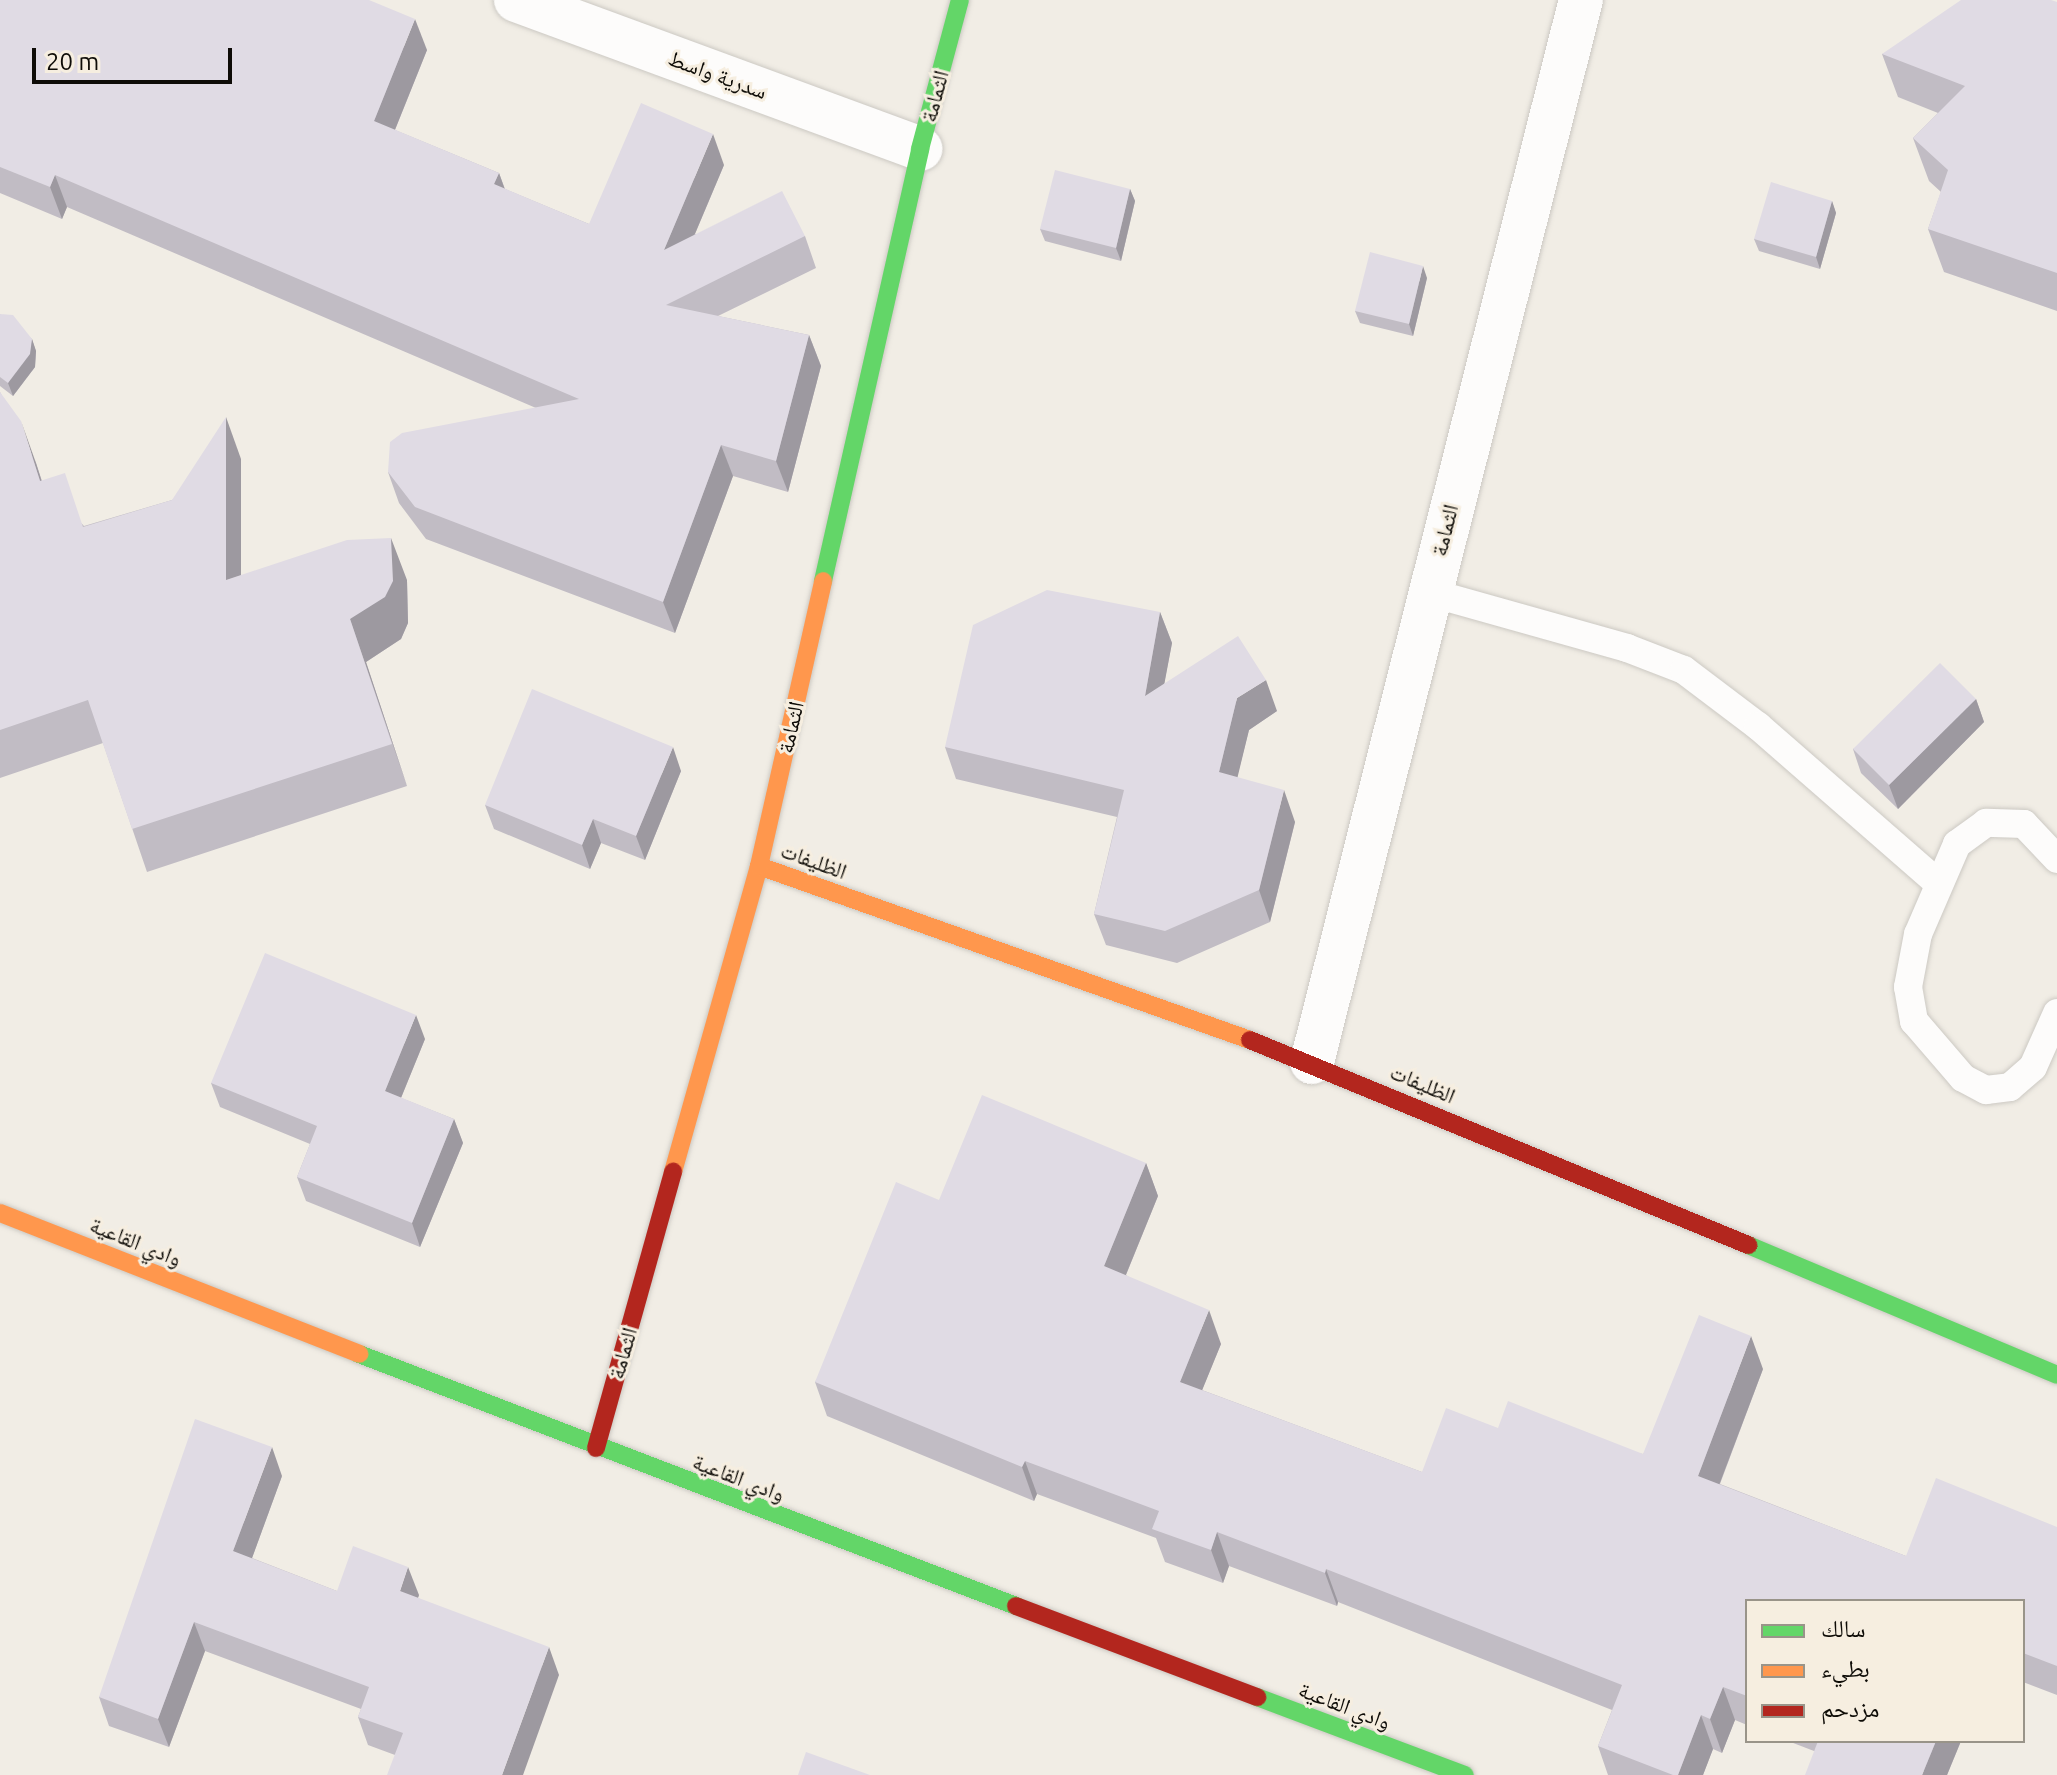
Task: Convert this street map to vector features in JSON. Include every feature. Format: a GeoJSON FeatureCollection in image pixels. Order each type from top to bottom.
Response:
{"type":"FeatureCollection","features":[{"type":"Feature","properties":{"kind":"street","name":"سدرية واسط"},"geometry":{"type":"LineString","coordinates":[[516,0],[920,149]]}},
{"type":"Feature","properties":{"kind":"street","name":"الثمامة"},"geometry":{"type":"LineString","coordinates":[[596,1448],[759,866],[920,149],[960,0]]}},
{"type":"Feature","properties":{"kind":"street","name":"الثمامة"},"geometry":{"type":"LineString","coordinates":[[1312,1062],[1428,592],[1581,0]]}},
{"type":"Feature","properties":{"kind":"street","name":"الظليفات"},"geometry":{"type":"LineString","coordinates":[[759,866],[1312,1062],[2057,1375]]}},
{"type":"Feature","properties":{"kind":"street","name":"وادي القاعية"},"geometry":{"type":"LineString","coordinates":[[0,1213],[596,1448],[1465,1775]]}},
{"type":"Feature","properties":{"kind":"lane"},"geometry":{"type":"LineString","coordinates":[[1428,592],[1627,648],[1684,670],[1758,726],[1937,882]]}},
{"type":"Feature","properties":{"kind":"lane"},"geometry":{"type":"LineString","coordinates":[[2057,859],[2024,824],[1986,823],[1957,844],[1937,882],[1918,934],[1908,987],[1914,1021],[1963,1078],[1986,1090],[2010,1087],[2033,1067],[2057,1013]]}},
{"type":"Feature","properties":{"kind":"building"},"geometry":{"type":"Polygon","coordinates":[[[0,0],[369,0],[415,19],[374,121],[499,173],[494,184],[589,224],[641,103],[713,134],[664,250],[782,191],[805,236],[666,305],[809,335],[776,461],[721,445],[663,602],[415,507],[388,472],[390,442],[402,433],[579,399],[55,175],[50,187],[0,167],[0,0]]]}},
{"type":"Feature","properties":{"kind":"building"},"geometry":{"type":"Polygon","coordinates":[[[1961,0],[2057,2],[2057,273],[1928,229],[1948,170],[1913,138],[1965,86],[1882,54],[1961,0]]]}},
{"type":"Feature","properties":{"kind":"building"},"geometry":{"type":"Polygon","coordinates":[[[1055,170],[1130,189],[1116,248],[1040,229],[1055,170]]]}},
{"type":"Feature","properties":{"kind":"building"},"geometry":{"type":"Polygon","coordinates":[[[1771,182],[1832,201],[1816,257],[1754,239],[1771,182]]]}},
{"type":"Feature","properties":{"kind":"building"},"geometry":{"type":"Polygon","coordinates":[[[1370,252],[1423,266],[1409,324],[1355,311],[1370,252]]]}},
{"type":"Feature","properties":{"kind":"building"},"geometry":{"type":"Polygon","coordinates":[[[0,314],[13,315],[32,339],[30,354],[8,383],[0,377],[0,314]]]}},
{"type":"Feature","properties":{"kind":"building"},"geometry":{"type":"Polygon","coordinates":[[[0,392],[21,421],[40,481],[65,473],[83,527],[172,500],[226,417],[226,580],[347,540],[391,538],[393,581],[385,597],[350,619],[392,744],[132,829],[88,700],[0,730],[0,392]]]}},
{"type":"Feature","properties":{"kind":"building"},"geometry":{"type":"Polygon","coordinates":[[[1047,590],[1160,612],[1145,696],[1238,636],[1266,680],[1237,698],[1219,772],[1284,790],[1259,890],[1165,931],[1094,914],[1124,790],[945,747],[973,625],[1047,590]]]}},
{"type":"Feature","properties":{"kind":"building"},"geometry":{"type":"Polygon","coordinates":[[[1940,663],[1976,699],[1889,785],[1853,749],[1940,663]]]}},
{"type":"Feature","properties":{"kind":"building"},"geometry":{"type":"Polygon","coordinates":[[[532,689],[673,747],[636,836],[593,819],[582,845],[485,805],[532,689]]]}},
{"type":"Feature","properties":{"kind":"building"},"geometry":{"type":"Polygon","coordinates":[[[265,953],[416,1015],[385,1091],[454,1119],[412,1223],[297,1177],[317,1126],[211,1083],[265,953]]]}},
{"type":"Feature","properties":{"kind":"building"},"geometry":{"type":"Polygon","coordinates":[[[982,1095],[1146,1163],[1104,1266],[1209,1310],[1180,1382],[1422,1472],[1446,1408],[1498,1428],[1508,1401],[1643,1454],[1699,1315],[1751,1336],[1698,1476],[1906,1556],[1936,1478],[2057,1527],[2057,1666],[2025,1654],[2025,1599],[1745,1599],[1745,1695],[1723,1687],[1710,1719],[1701,1715],[1678,1775],[1598,1746],[1622,1685],[1326,1569],[1325,1573],[1217,1532],[1211,1550],[1152,1529],[1159,1511],[1025,1461],[1022,1467],[815,1382],[896,1182],[939,1200],[982,1095]]]}},
{"type":"Feature","properties":{"kind":"building"},"geometry":{"type":"Polygon","coordinates":[[[195,1419],[272,1447],[233,1551],[337,1591],[353,1546],[408,1567],[400,1591],[549,1647],[502,1775],[387,1775],[403,1733],[358,1717],[369,1687],[194,1622],[158,1719],[99,1697],[195,1419]]]}},
{"type":"Feature","properties":{"kind":"building"},"geometry":{"type":"Polygon","coordinates":[[[1817,1743],[1935,1743],[1922,1775],[1805,1775],[1817,1743]]]}},
{"type":"Feature","properties":{"kind":"building"},"geometry":{"type":"Polygon","coordinates":[[[806,1752],[870,1775],[798,1775],[806,1752]]]}},
{"type":"Feature","properties":{"kind":"traffic: fast"},"geometry":{"type":"LineString","coordinates":[[823,581],[920,149],[960,0]]}},
{"type":"Feature","properties":{"kind":"traffic: fast"},"geometry":{"type":"LineString","coordinates":[[1748,1245],[2057,1375]]}},
{"type":"Feature","properties":{"kind":"traffic: fast"},"geometry":{"type":"LineString","coordinates":[[359,1354],[1016,1606]]}},
{"type":"Feature","properties":{"kind":"traffic: fast"},"geometry":{"type":"LineString","coordinates":[[1257,1697],[1465,1775]]}},
{"type":"Feature","properties":{"kind":"traffic: slow"},"geometry":{"type":"LineString","coordinates":[[673,1172],[759,866],[823,581]]}},
{"type":"Feature","properties":{"kind":"traffic: slow"},"geometry":{"type":"LineString","coordinates":[[759,866],[1250,1040]]}},
{"type":"Feature","properties":{"kind":"traffic: slow"},"geometry":{"type":"LineString","coordinates":[[0,1213],[359,1354]]}},
{"type":"Feature","properties":{"kind":"traffic: jam"},"geometry":{"type":"LineString","coordinates":[[1250,1040],[1748,1245]]}},
{"type":"Feature","properties":{"kind":"traffic: jam"},"geometry":{"type":"LineString","coordinates":[[596,1448],[673,1172]]}},
{"type":"Feature","properties":{"kind":"traffic: jam"},"geometry":{"type":"LineString","coordinates":[[1016,1606],[1257,1697]]}}]}
